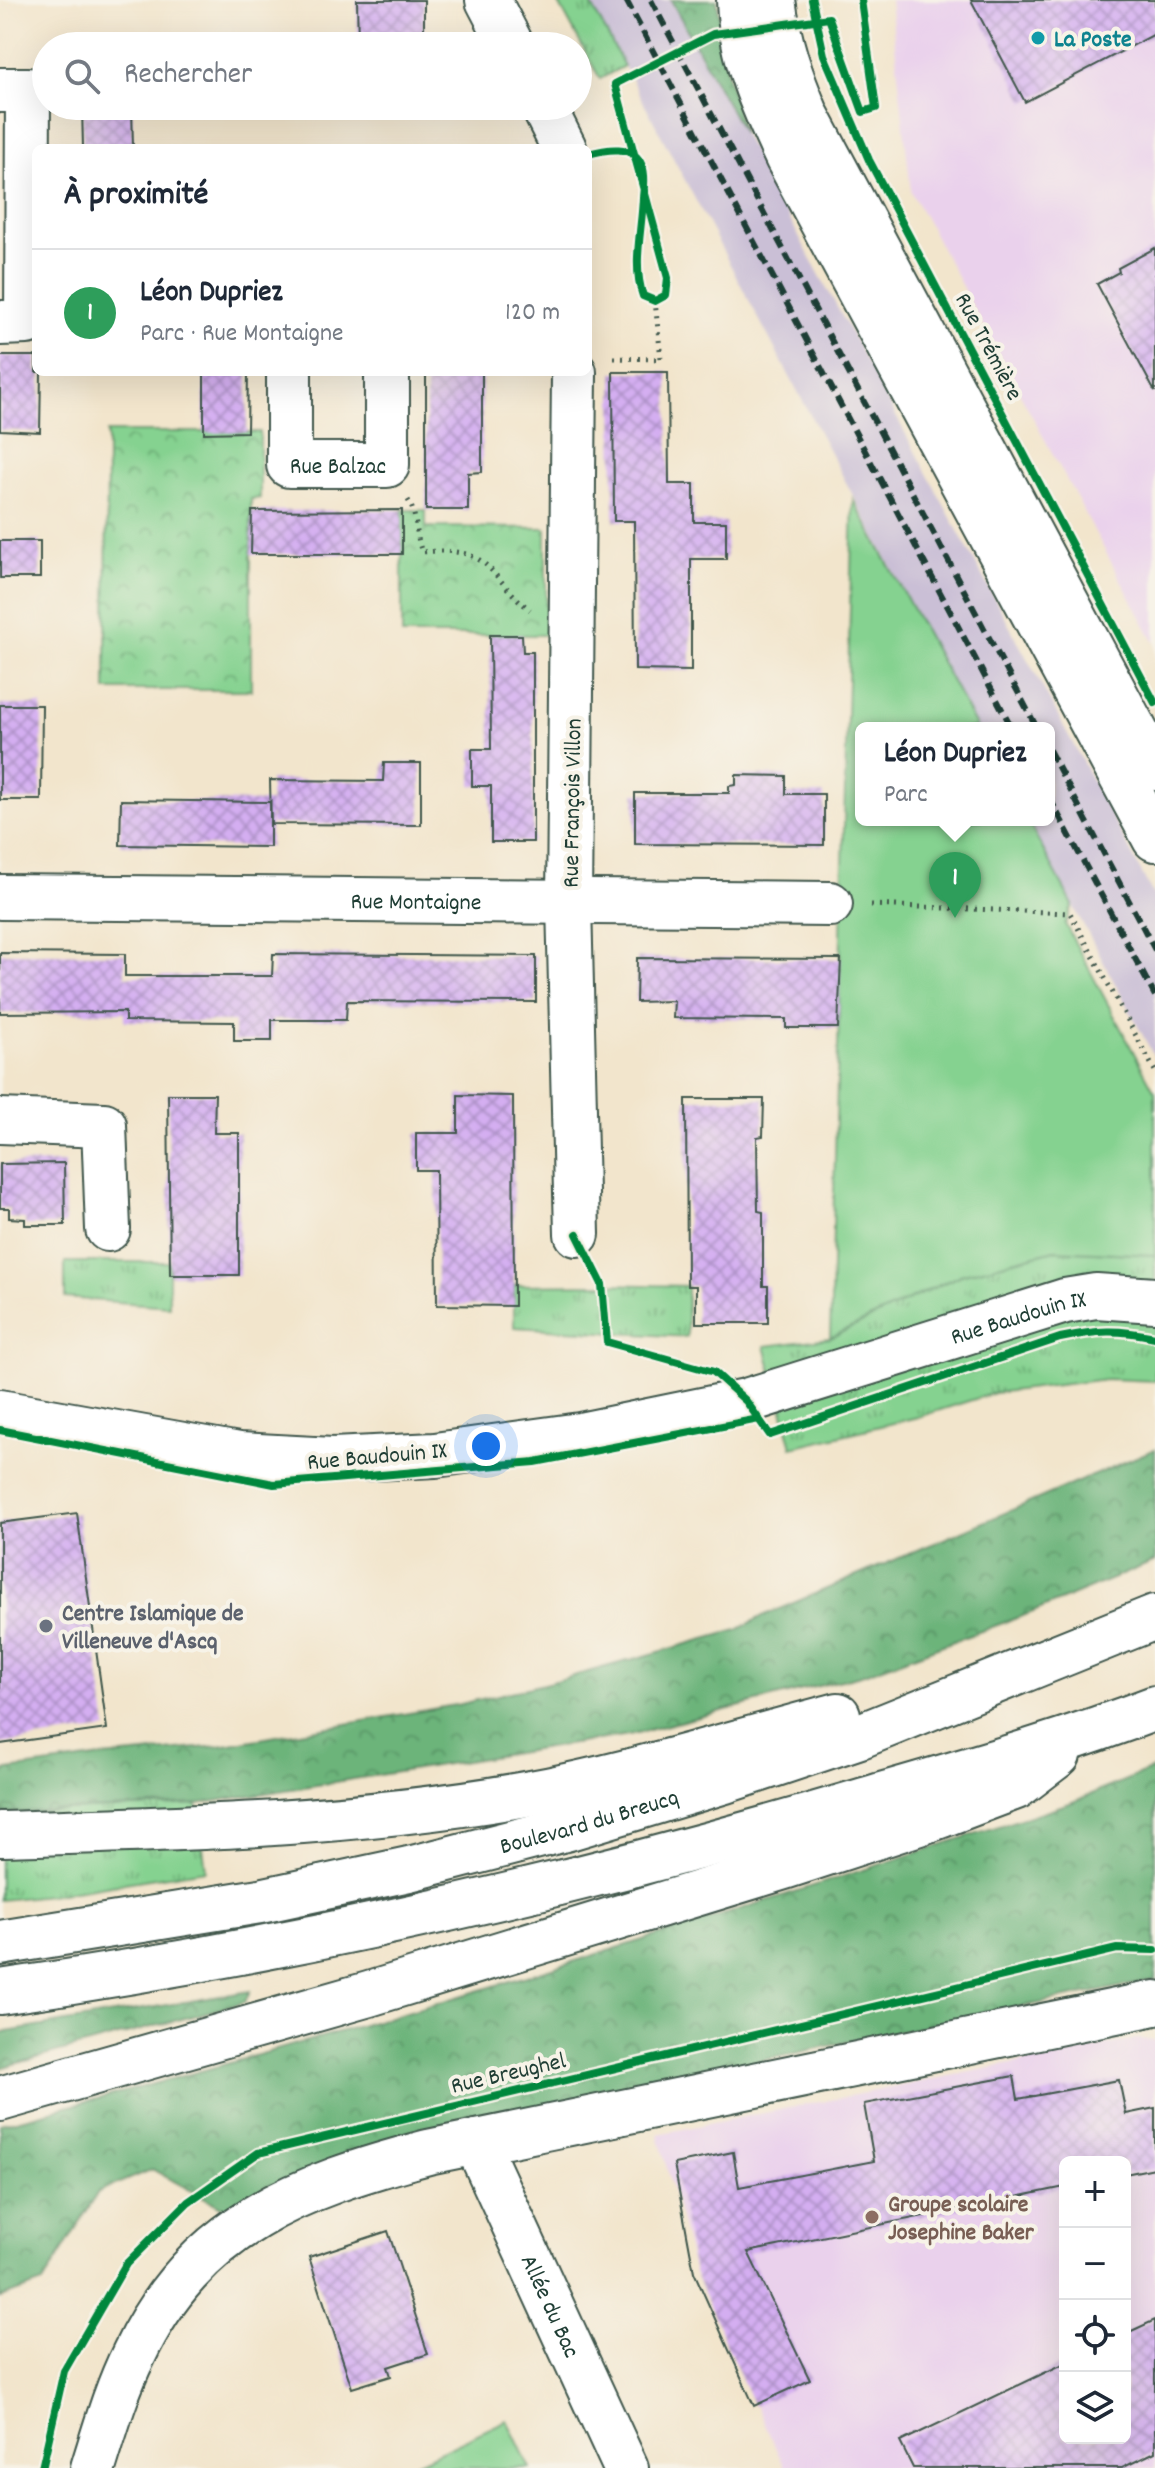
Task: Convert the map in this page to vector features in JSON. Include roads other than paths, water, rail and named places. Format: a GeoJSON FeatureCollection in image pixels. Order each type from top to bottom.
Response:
{"type":"FeatureCollection","features":[{"type":"Feature","properties":{"kind":"main road"},"geometry":{"type":"LineString","coordinates":[[488,0],[505,32]]}},
{"type":"Feature","properties":{"kind":"main road"},"geometry":{"type":"LineString","coordinates":[[739,0],[746,55],[759,97],[787,157],[1155,839]]}},
{"type":"Feature","properties":{"kind":"main road"},"geometry":{"type":"LineString","coordinates":[[773,0],[786,68],[807,116],[1155,768]]}},
{"type":"Feature","properties":{"kind":"main road"},"geometry":{"type":"LineString","coordinates":[[0,90],[28,90],[27,322],[0,323]]}},
{"type":"Feature","properties":{"kind":"main road"},"geometry":{"type":"LineString","coordinates":[[550,120],[562,144]]}},
{"type":"Feature","properties":{"kind":"main road","name":"Rue Balzac"},"geometry":{"type":"LineString","coordinates":[[289,376],[289,465],[387,465],[387,376]]}},
{"type":"Feature","properties":{"kind":"main road","name":"Rue François Villon"},"geometry":{"type":"LineString","coordinates":[[577,1234],[569,903],[574,614],[587,376]]}},
{"type":"Feature","properties":{"kind":"main road","name":"Rue Montaigne"},"geometry":{"type":"LineString","coordinates":[[0,897],[830,904]]}},
{"type":"Feature","properties":{"kind":"main road"},"geometry":{"type":"LineString","coordinates":[[0,1121],[104,1125],[108,1229]]}},
{"type":"Feature","properties":{"kind":"main road","name":"Rue Baudouin IX"},"geometry":{"type":"LineString","coordinates":[[0,1412],[239,1455],[333,1460],[435,1455],[580,1435],[746,1401],[1065,1301],[1096,1296],[1155,1300]]}},
{"type":"Feature","properties":{"kind":"main road","name":"Boulevard du Breucq"},"geometry":{"type":"LineString","coordinates":[[0,1943],[260,1901],[409,1869],[569,1828],[860,1736],[1155,1617]]}},
{"type":"Feature","properties":{"kind":"main road"},"geometry":{"type":"LineString","coordinates":[[0,1834],[272,1825],[526,1794],[621,1773],[1045,1661]]}},
{"type":"Feature","properties":{"kind":"main road"},"geometry":{"type":"LineString","coordinates":[[0,1992],[240,1954],[473,1904],[737,1838],[1086,1735],[1155,1708]]}},
{"type":"Feature","properties":{"kind":"main road"},"geometry":{"type":"LineString","coordinates":[[0,2099],[369,1994],[934,1818],[1016,1787],[1086,1735]]}},
{"type":"Feature","properties":{"kind":"main road"},"geometry":{"type":"LineString","coordinates":[[93,2468],[133,2354],[158,2310],[216,2246],[249,2220],[299,2194],[354,2172],[476,2142],[1155,2003]]}},
{"type":"Feature","properties":{"kind":"main road","name":"Allée du Bac"},"geometry":{"type":"LineString","coordinates":[[476,2142],[626,2468]]}},
{"type":"Feature","properties":{"kind":"railway"},"geometry":{"type":"LineString","coordinates":[[626,0],[1009,722]]}},
{"type":"Feature","properties":{"kind":"railway"},"geometry":{"type":"LineString","coordinates":[[651,0],[1034,722]]}},
{"type":"Feature","properties":{"kind":"railway"},"geometry":{"type":"LineString","coordinates":[[1055,761],[1155,950]]}},
{"type":"Feature","properties":{"kind":"railway"},"geometry":{"type":"LineString","coordinates":[[1055,808],[1155,996]]}},
{"type":"Feature","properties":{"kind":"place","name":"La Poste"},"geometry":{"type":"Point","coordinates":[1038,38]}},
{"type":"Feature","properties":{"kind":"place","name":"Léon Dupriez"},"geometry":{"type":"Point","coordinates":[955,918]}},
{"type":"Feature","properties":{"kind":"place","name":"Centre Islamique de Villeneuve d'Ascq"},"geometry":{"type":"Point","coordinates":[46,1626]}},
{"type":"Feature","properties":{"kind":"place","name":"Groupe scolaire Josephine Baker"},"geometry":{"type":"Point","coordinates":[872,2217]}}]}
